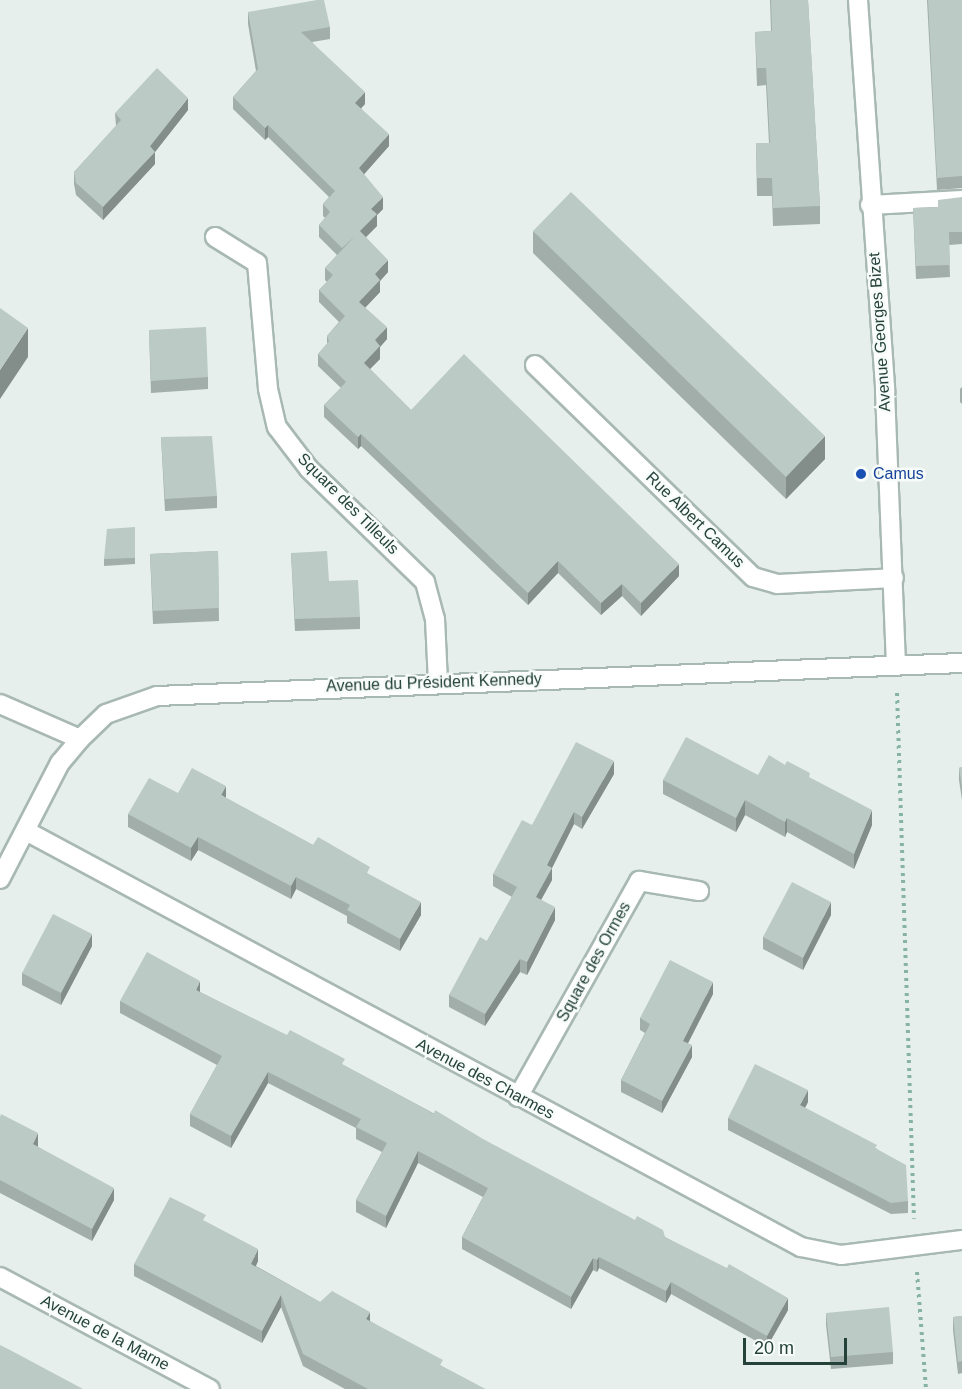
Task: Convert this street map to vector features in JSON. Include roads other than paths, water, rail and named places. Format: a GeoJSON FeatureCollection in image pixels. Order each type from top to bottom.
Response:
{"type":"FeatureCollection","features":[{"type":"Feature","properties":{"kind":"street","name":"Avenue Georges Bizet"},"geometry":{"type":"LineString","coordinates":[[858,0],[894,578],[896,665]]}},
{"type":"Feature","properties":{"kind":"street"},"geometry":{"type":"LineString","coordinates":[[870,205],[962,200]]}},
{"type":"Feature","properties":{"kind":"street","name":"Square des Tilleuls"},"geometry":{"type":"LineString","coordinates":[[215,237],[257,263],[268,389],[277,427],[309,469],[425,582],[435,619],[438,682]]}},
{"type":"Feature","properties":{"kind":"street","name":"Rue Albert Camus"},"geometry":{"type":"LineString","coordinates":[[535,365],[753,577],[777,585],[894,578]]}},
{"type":"Feature","properties":{"kind":"street","name":"Avenue du Président Kennedy"},"geometry":{"type":"LineString","coordinates":[[0,879],[27,831],[60,763],[80,739],[106,714],[157,696],[438,682],[962,663]]}},
{"type":"Feature","properties":{"kind":"street"},"geometry":{"type":"LineString","coordinates":[[0,704],[80,739]]}},
{"type":"Feature","properties":{"kind":"street","name":"Avenue des Charmes"},"geometry":{"type":"LineString","coordinates":[[27,831],[518,1097],[801,1247],[841,1255],[962,1240]]}},
{"type":"Feature","properties":{"kind":"street","name":"Square des Ormes"},"geometry":{"type":"LineString","coordinates":[[518,1097],[639,880],[699,891]]}},
{"type":"Feature","properties":{"kind":"street","name":"Avenue de la Marne"},"geometry":{"type":"LineString","coordinates":[[0,1277],[210,1389]]}},
{"type":"Feature","properties":{"kind":"place","name":"Camus"},"geometry":{"type":"Point","coordinates":[861,474]}}]}
